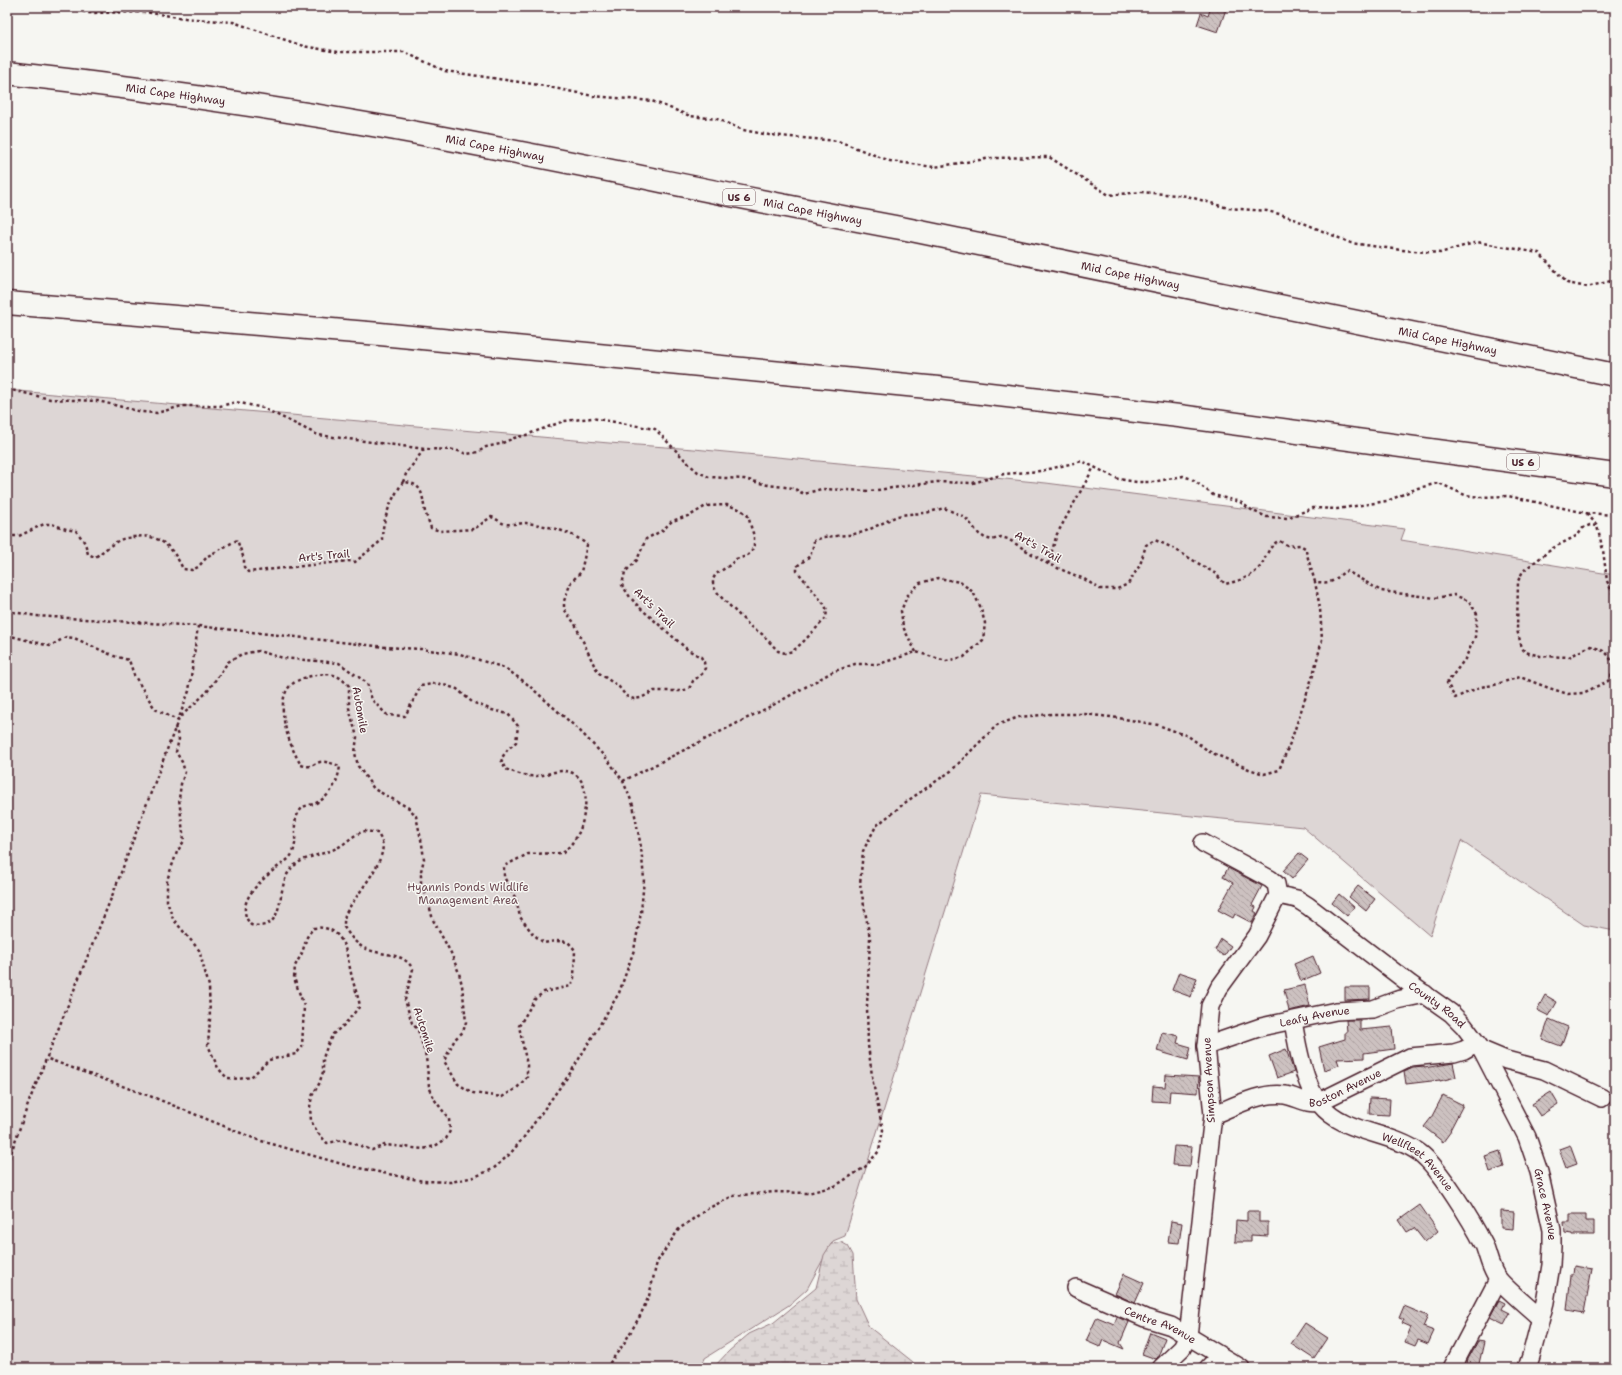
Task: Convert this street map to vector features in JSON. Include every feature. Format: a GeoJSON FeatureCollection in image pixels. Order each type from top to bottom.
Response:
{"type":"FeatureCollection","features":[{"type":"Feature","properties":{"kind":"highway","name":"Mid Cape Highway"},"geometry":{"type":"LineString","coordinates":[[7,73],[219,101],[382,127],[563,161],[798,209],[906,229],[1615,375]]}},
{"type":"Feature","properties":{"kind":"highway","name":"US 6"},"geometry":{"type":"LineString","coordinates":[[7,303],[380,334],[930,387],[1180,416],[1615,475]]}},
{"type":"Feature","properties":{"kind":"street"},"geometry":{"type":"LineString","coordinates":[[1203,843],[1270,878],[1276,884],[1278,895]]}},
{"type":"Feature","properties":{"kind":"street","name":"County Road"},"geometry":{"type":"LineString","coordinates":[[1278,895],[1296,899],[1308,906],[1457,1018],[1479,1046]]}},
{"type":"Feature","properties":{"kind":"street","name":"Simpson Avenue"},"geometry":{"type":"LineString","coordinates":[[1161,1368],[1182,1348],[1188,1336],[1213,1115],[1206,1046],[1210,1006],[1219,988],[1257,936],[1278,895]]}},
{"type":"Feature","properties":{"kind":"street","name":"Leafy Avenue"},"geometry":{"type":"LineString","coordinates":[[1206,1046],[1254,1030],[1336,1011],[1373,1009],[1397,1000],[1425,994]]}},
{"type":"Feature","properties":{"kind":"street","name":"Wellfleet Avenue"},"geometry":{"type":"LineString","coordinates":[[1293,1021],[1303,1067],[1313,1092],[1326,1111],[1336,1119],[1371,1131],[1412,1148],[1428,1160],[1446,1183],[1466,1214],[1484,1245],[1493,1271],[1498,1280],[1540,1318]]}},
{"type":"Feature","properties":{"kind":"street"},"geometry":{"type":"LineString","coordinates":[[1479,1046],[1506,1060],[1544,1070],[1602,1098]]}},
{"type":"Feature","properties":{"kind":"street","name":"Boston Avenue"},"geometry":{"type":"LineString","coordinates":[[1213,1115],[1264,1096],[1285,1095],[1311,1104],[1319,1102],[1410,1057],[1454,1053],[1479,1046]]}},
{"type":"Feature","properties":{"kind":"street","name":"Grace Avenue"},"geometry":{"type":"LineString","coordinates":[[1479,1046],[1527,1137],[1534,1155],[1552,1230],[1552,1247],[1544,1302],[1532,1356],[1527,1368]]}},
{"type":"Feature","properties":{"kind":"street"},"geometry":{"type":"LineString","coordinates":[[1452,1368],[1498,1280]]}},
{"type":"Feature","properties":{"kind":"street","name":"Centre Avenue"},"geometry":{"type":"LineString","coordinates":[[1076,1288],[1145,1318],[1171,1326],[1241,1368]]}},
{"type":"Feature","properties":{"kind":"street"},"geometry":{"type":"LineString","coordinates":[[1208,1368],[1220,1356]]}},
{"type":"Feature","properties":{"kind":"path"},"geometry":{"type":"LineString","coordinates":[[65,7],[90,13],[144,12],[185,18],[233,22],[303,46],[338,52],[404,52],[445,71],[539,85],[593,96],[652,101],[690,116],[717,118],[743,130],[769,135],[838,141],[890,160],[934,167],[992,158],[1049,156],[1109,195],[1142,192],[1187,196],[1228,208],[1267,212],[1287,216],[1351,243],[1401,250],[1440,254],[1477,242],[1539,253],[1567,282],[1587,287],[1615,280]]}},
{"type":"Feature","properties":{"kind":"path"},"geometry":{"type":"LineString","coordinates":[[7,389],[50,399],[98,402],[142,412],[157,413],[182,406],[220,406],[236,402],[263,408],[318,435],[424,449],[455,450],[467,454],[478,452],[486,447],[500,444],[564,421],[592,418],[655,429],[689,464],[698,472],[709,477],[744,479],[768,486],[793,488],[804,494],[821,489],[870,491],[937,482],[973,483],[1004,474],[1041,471],[1082,461],[1118,479],[1137,482],[1153,482],[1183,476],[1192,479],[1213,495],[1240,502],[1253,511],[1267,517],[1287,518],[1313,508],[1338,509],[1387,502],[1418,488],[1439,483],[1465,495],[1480,497],[1508,496],[1586,514],[1615,515]]}},
{"type":"Feature","properties":{"kind":"path"},"geometry":{"type":"LineString","coordinates":[[403,482],[406,474],[424,449]]}},
{"type":"Feature","properties":{"kind":"path"},"geometry":{"type":"LineString","coordinates":[[1048,564],[1057,534],[1094,468]]}},
{"type":"Feature","properties":{"kind":"path","name":"Art's Trail"},"geometry":{"type":"LineString","coordinates":[[7,536],[19,536],[44,524],[52,524],[66,530],[76,531],[85,543],[88,554],[95,557],[122,539],[143,536],[154,538],[165,543],[177,558],[183,569],[192,570],[198,567],[202,561],[215,551],[237,540],[241,548],[244,567],[248,572],[355,562],[382,540],[385,519],[396,492],[403,482],[411,482],[420,489],[424,496],[426,513],[431,528],[440,531],[474,529],[491,517],[505,524],[527,523],[571,534],[582,540],[587,545],[585,560],[581,572],[571,582],[564,609],[575,624],[594,666],[599,673],[619,687],[626,696],[634,699],[641,698],[654,691],[683,691],[690,687],[693,680],[703,673],[706,668],[700,657],[688,650],[630,598],[622,585],[625,572],[637,560],[646,539],[663,530],[672,521],[691,515],[706,506],[715,504],[739,509],[747,514],[754,536],[754,545],[751,553],[744,557],[736,558],[730,565],[716,574],[713,579],[713,586],[720,596],[751,626],[762,634],[778,651],[785,653],[793,651],[799,646],[826,618],[827,610],[824,604],[797,571],[798,566],[809,559],[812,554],[814,541],[818,539],[864,532],[897,516],[908,514],[916,515],[944,508],[964,517],[979,534],[985,538],[992,540],[1001,537],[1008,539],[1048,564],[1084,579],[1100,589],[1117,589],[1128,584],[1140,565],[1146,545],[1155,540],[1171,547],[1216,574],[1225,584],[1240,581],[1259,568],[1274,543],[1279,541],[1289,546],[1300,545],[1304,548],[1315,582]]}},
{"type":"Feature","properties":{"kind":"path"},"geometry":{"type":"LineString","coordinates":[[1586,514],[1597,526],[1603,550],[1607,581],[1615,598]]}},
{"type":"Feature","properties":{"kind":"path"},"geometry":{"type":"LineString","coordinates":[[606,1368],[623,1345],[640,1316],[649,1296],[657,1262],[679,1229],[706,1209],[734,1196],[774,1192],[808,1193],[835,1186],[865,1167],[879,1151],[883,1130],[873,1083],[868,1045],[866,1006],[870,938],[860,884],[862,852],[876,826],[906,802],[951,771],[997,725],[1020,718],[1052,714],[1084,714],[1158,725],[1188,736],[1210,752],[1249,769],[1264,774],[1279,770],[1292,738],[1313,675],[1322,640],[1320,608],[1315,582],[1328,582],[1335,580],[1342,572],[1347,571],[1381,590],[1435,598],[1454,595],[1469,601],[1477,614],[1475,637],[1465,659],[1447,683],[1455,698],[1480,687],[1494,685],[1520,677],[1568,694],[1583,693],[1608,681],[1614,672],[1612,659],[1602,650],[1590,646],[1569,657],[1540,656],[1525,652],[1522,648],[1517,630],[1518,581],[1523,572],[1553,548],[1578,535],[1584,528],[1590,525],[1597,526]]}},
{"type":"Feature","properties":{"kind":"path"},"geometry":{"type":"LineString","coordinates":[[623,780],[775,704],[832,672],[856,664],[878,664],[916,652],[946,661],[964,658],[982,640],[985,623],[980,606],[973,592],[960,582],[938,578],[920,583],[907,596],[901,611],[903,627],[916,652]]}},
{"type":"Feature","properties":{"kind":"path"},"geometry":{"type":"LineString","coordinates":[[7,611],[36,616],[198,626],[385,647],[421,649],[460,654],[505,668],[526,683],[579,730],[608,760],[623,780],[633,805],[641,847],[644,879],[641,913],[634,950],[618,993],[571,1072],[524,1137],[510,1154],[493,1169],[474,1177],[451,1182],[423,1181],[349,1166],[258,1140],[156,1098],[48,1059]]}},
{"type":"Feature","properties":{"kind":"path"},"geometry":{"type":"LineString","coordinates":[[7,1164],[30,1099],[48,1059],[116,886],[189,691],[198,626]]}},
{"type":"Feature","properties":{"kind":"path"},"geometry":{"type":"LineString","coordinates":[[7,635],[40,645],[50,646],[66,637],[74,638],[114,656],[129,660],[134,675],[155,709],[177,720]]}},
{"type":"Feature","properties":{"kind":"path","name":"Automile"},"geometry":{"type":"LineString","coordinates":[[175,727],[179,739],[176,752],[186,772],[181,784],[178,799],[184,841],[177,852],[167,880],[167,901],[173,920],[199,950],[209,992],[210,1019],[208,1045],[218,1068],[227,1078],[239,1079],[251,1077],[269,1060],[296,1054],[302,1048],[304,1006],[294,978],[295,966],[313,928],[323,927],[332,930],[345,948],[360,1006],[344,1025],[333,1034],[323,1058],[323,1072],[319,1084],[312,1096],[310,1107],[311,1121],[318,1133],[327,1143],[343,1140],[372,1150],[385,1145],[423,1149],[435,1146],[446,1139],[450,1130],[449,1119],[434,1099],[429,1086],[426,1057],[418,1030],[412,1023],[406,1000],[413,969],[409,962],[399,956],[368,950],[358,944],[344,928],[344,917],[367,884],[381,855],[383,843],[378,833],[367,831],[348,840],[338,848],[315,855],[297,864],[288,873],[277,913],[270,924],[260,927],[250,925],[245,919],[244,909],[248,896],[258,885],[287,860],[293,852],[296,817],[303,807],[316,803],[325,797],[333,788],[339,775],[340,766],[330,762],[319,762],[310,767],[301,765],[295,756],[286,733],[284,722],[283,707],[285,696],[290,686],[302,678],[328,674],[340,677],[349,686],[349,708],[357,737],[356,753],[358,766],[374,789],[409,808],[416,816],[424,859],[421,871],[421,885],[427,897],[433,920],[451,953],[462,985],[466,1022],[463,1032],[455,1039],[444,1061],[458,1084],[473,1093],[502,1097],[517,1088],[527,1077],[527,1065],[519,1026],[536,999],[544,992],[570,986],[574,978],[575,950],[568,942],[556,941],[544,943],[533,934],[520,917],[516,899],[504,877],[504,866],[528,854],[563,853],[574,842],[582,826],[585,802],[585,787],[578,776],[566,771],[534,776],[519,774],[505,769],[502,759],[508,749],[516,742],[518,726],[508,714],[492,710],[472,702],[457,689],[438,683],[421,686],[405,716],[387,715],[372,700],[367,683],[339,663],[283,658],[258,651],[242,654],[228,662],[207,692],[177,720]]}},
{"type":"Feature","properties":{"kind":"green space","name":"Hyannis Ponds Wildlife Management Area"},"geometry":{"type":"Polygon","coordinates":[[[7,390],[609,443],[694,449],[1046,483],[1405,529],[1401,540],[1615,575],[1615,931],[1584,925],[1461,841],[1430,936],[1303,827],[981,795],[845,1236],[833,1241],[807,1289],[789,1305],[705,1358],[701,1368],[7,1368],[7,390]]]}},
{"type":"Feature","properties":{"kind":"green space"},"geometry":{"type":"Polygon","coordinates":[[[841,1242],[848,1246],[853,1255],[856,1299],[869,1327],[913,1362],[917,1368],[713,1368],[729,1351],[749,1334],[773,1323],[816,1288],[824,1255],[831,1244],[841,1242]]]}},
{"type":"Feature","properties":{"kind":"building"},"geometry":{"type":"Polygon","coordinates":[[[1211,7],[1226,9],[1218,32],[1197,25],[1201,13],[1208,16],[1211,7]]]}},
{"type":"Feature","properties":{"kind":"building"},"geometry":{"type":"Polygon","coordinates":[[[1299,853],[1308,860],[1292,879],[1283,871],[1299,853]]]}},
{"type":"Feature","properties":{"kind":"building"},"geometry":{"type":"Polygon","coordinates":[[[1228,868],[1262,886],[1252,905],[1256,907],[1254,911],[1257,913],[1252,923],[1235,914],[1233,918],[1218,910],[1233,883],[1223,877],[1228,868]]]}},
{"type":"Feature","properties":{"kind":"building"},"geometry":{"type":"Polygon","coordinates":[[[1358,886],[1375,899],[1366,911],[1349,897],[1358,886]]]}},
{"type":"Feature","properties":{"kind":"building"},"geometry":{"type":"Polygon","coordinates":[[[1339,894],[1354,907],[1347,916],[1332,903],[1339,894]]]}},
{"type":"Feature","properties":{"kind":"building"},"geometry":{"type":"Polygon","coordinates":[[[1221,939],[1231,946],[1224,956],[1215,950],[1221,939]]]}},
{"type":"Feature","properties":{"kind":"building"},"geometry":{"type":"Polygon","coordinates":[[[1313,956],[1320,973],[1301,981],[1294,964],[1313,956]]]}},
{"type":"Feature","properties":{"kind":"building"},"geometry":{"type":"Polygon","coordinates":[[[1179,972],[1197,978],[1191,997],[1172,990],[1179,972]]]}},
{"type":"Feature","properties":{"kind":"building"},"geometry":{"type":"Polygon","coordinates":[[[1305,985],[1310,1006],[1289,1011],[1284,990],[1305,985]]]}},
{"type":"Feature","properties":{"kind":"building"},"geometry":{"type":"Polygon","coordinates":[[[1345,987],[1370,987],[1370,999],[1345,1000],[1345,987]]]}},
{"type":"Feature","properties":{"kind":"building"},"geometry":{"type":"Polygon","coordinates":[[[1545,995],[1557,1002],[1549,1016],[1537,1010],[1545,995]]]}},
{"type":"Feature","properties":{"kind":"building"},"geometry":{"type":"Polygon","coordinates":[[[1549,1019],[1568,1027],[1561,1046],[1542,1039],[1549,1019]]]}},
{"type":"Feature","properties":{"kind":"building"},"geometry":{"type":"Polygon","coordinates":[[[1346,1020],[1360,1020],[1360,1030],[1392,1027],[1394,1049],[1364,1053],[1364,1058],[1337,1059],[1339,1065],[1324,1070],[1319,1047],[1345,1039],[1345,1032],[1347,1032],[1346,1020]]]}},
{"type":"Feature","properties":{"kind":"building"},"geometry":{"type":"Polygon","coordinates":[[[1162,1032],[1179,1036],[1177,1043],[1191,1047],[1188,1060],[1157,1051],[1162,1032]]]}},
{"type":"Feature","properties":{"kind":"building"},"geometry":{"type":"Polygon","coordinates":[[[1286,1049],[1294,1072],[1277,1078],[1269,1056],[1286,1049]]]}},
{"type":"Feature","properties":{"kind":"building"},"geometry":{"type":"Polygon","coordinates":[[[1453,1063],[1456,1077],[1440,1081],[1406,1084],[1404,1071],[1413,1067],[1424,1066],[1424,1068],[1453,1063]]]}},
{"type":"Feature","properties":{"kind":"building"},"geometry":{"type":"Polygon","coordinates":[[[1166,1075],[1199,1077],[1198,1093],[1170,1091],[1169,1102],[1152,1101],[1153,1086],[1165,1087],[1166,1075]]]}},
{"type":"Feature","properties":{"kind":"building"},"geometry":{"type":"Polygon","coordinates":[[[1551,1092],[1558,1104],[1540,1116],[1532,1104],[1551,1092]]]}},
{"type":"Feature","properties":{"kind":"building"},"geometry":{"type":"Polygon","coordinates":[[[1443,1095],[1463,1105],[1450,1130],[1451,1131],[1443,1142],[1424,1127],[1431,1118],[1443,1095]]]}},
{"type":"Feature","properties":{"kind":"building"},"geometry":{"type":"Polygon","coordinates":[[[1370,1098],[1390,1099],[1389,1115],[1369,1114],[1370,1098]]]}},
{"type":"Feature","properties":{"kind":"building"},"geometry":{"type":"Polygon","coordinates":[[[1570,1145],[1577,1164],[1566,1168],[1559,1149],[1570,1145]]]}},
{"type":"Feature","properties":{"kind":"building"},"geometry":{"type":"Polygon","coordinates":[[[1174,1146],[1192,1147],[1190,1166],[1172,1165],[1174,1146]]]}},
{"type":"Feature","properties":{"kind":"building"},"geometry":{"type":"Polygon","coordinates":[[[1500,1151],[1504,1167],[1490,1172],[1485,1156],[1500,1151]]]}},
{"type":"Feature","properties":{"kind":"building"},"geometry":{"type":"Polygon","coordinates":[[[1420,1205],[1438,1231],[1425,1242],[1414,1228],[1407,1232],[1399,1220],[1420,1205]]]}},
{"type":"Feature","properties":{"kind":"building"},"geometry":{"type":"Polygon","coordinates":[[[1247,1211],[1259,1211],[1259,1222],[1268,1222],[1268,1236],[1251,1235],[1251,1242],[1235,1242],[1236,1220],[1247,1221],[1247,1211]]]}},
{"type":"Feature","properties":{"kind":"building"},"geometry":{"type":"Polygon","coordinates":[[[1501,1211],[1514,1212],[1513,1229],[1501,1228],[1501,1211]]]}},
{"type":"Feature","properties":{"kind":"building"},"geometry":{"type":"Polygon","coordinates":[[[1570,1214],[1586,1214],[1586,1221],[1594,1221],[1594,1235],[1572,1235],[1565,1233],[1564,1222],[1570,1222],[1570,1214]]]}},
{"type":"Feature","properties":{"kind":"building"},"geometry":{"type":"Polygon","coordinates":[[[1171,1221],[1182,1223],[1179,1243],[1168,1242],[1171,1221]]]}},
{"type":"Feature","properties":{"kind":"building"},"geometry":{"type":"Polygon","coordinates":[[[1574,1266],[1592,1269],[1584,1313],[1567,1310],[1571,1275],[1573,1275],[1574,1266]]]}},
{"type":"Feature","properties":{"kind":"building"},"geometry":{"type":"Polygon","coordinates":[[[1124,1274],[1144,1283],[1135,1303],[1115,1294],[1124,1274]]]}},
{"type":"Feature","properties":{"kind":"building"},"geometry":{"type":"Polygon","coordinates":[[[1499,1300],[1505,1303],[1502,1309],[1510,1313],[1504,1324],[1490,1317],[1499,1300]]]}},
{"type":"Feature","properties":{"kind":"building"},"geometry":{"type":"Polygon","coordinates":[[[1404,1306],[1428,1316],[1423,1327],[1434,1331],[1428,1344],[1418,1340],[1415,1346],[1405,1342],[1411,1327],[1402,1323],[1404,1320],[1399,1318],[1404,1306]]]}},
{"type":"Feature","properties":{"kind":"building"},"geometry":{"type":"Polygon","coordinates":[[[1097,1317],[1114,1324],[1117,1317],[1129,1322],[1120,1343],[1124,1349],[1103,1340],[1100,1347],[1086,1341],[1097,1317]]]}},
{"type":"Feature","properties":{"kind":"building"},"geometry":{"type":"Polygon","coordinates":[[[1305,1323],[1328,1338],[1314,1359],[1291,1344],[1305,1323]]]}},
{"type":"Feature","properties":{"kind":"building"},"geometry":{"type":"Polygon","coordinates":[[[1150,1332],[1165,1338],[1156,1359],[1142,1354],[1150,1332]]]}},
{"type":"Feature","properties":{"kind":"building"},"geometry":{"type":"Polygon","coordinates":[[[1478,1341],[1484,1342],[1478,1368],[1466,1368],[1468,1359],[1478,1341]]]}}]}
